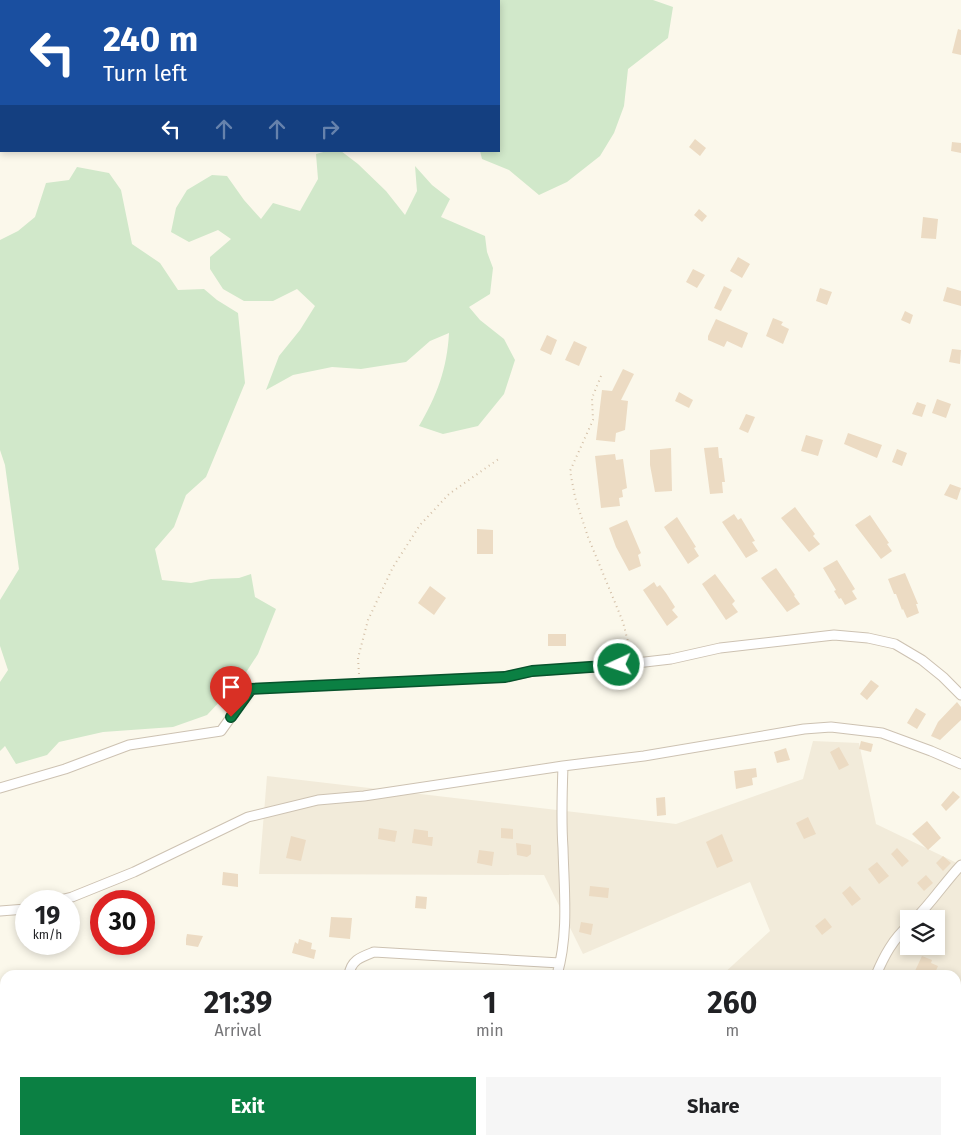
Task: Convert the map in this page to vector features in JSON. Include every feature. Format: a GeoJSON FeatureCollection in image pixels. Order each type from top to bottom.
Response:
{"type":"FeatureCollection","features":[{"type":"Feature","properties":{"kind":"street"},"geometry":{"type":"LineString","coordinates":[[0,788],[65,770],[129,745],[221,731],[251,689],[505,677],[532,671],[634,664],[671,659],[720,648],[834,635],[895,644],[905,649],[943,677],[961,695]]}},
{"type":"Feature","properties":{"kind":"street"},"geometry":{"type":"LineString","coordinates":[[80,894],[134,872],[248,817],[318,800],[364,796],[562,766],[644,756],[804,729],[832,727],[882,733],[961,764]]}},
{"type":"Feature","properties":{"kind":"street"},"geometry":{"type":"LineString","coordinates":[[558,970],[566,906],[562,846],[562,766]]}},
{"type":"Feature","properties":{"kind":"street"},"geometry":{"type":"LineString","coordinates":[[924,910],[961,864]]}},
{"type":"Feature","properties":{"kind":"street"},"geometry":{"type":"LineString","coordinates":[[0,911],[15,910]]}},
{"type":"Feature","properties":{"kind":"street"},"geometry":{"type":"LineString","coordinates":[[878,970],[885,955],[900,933]]}},
{"type":"Feature","properties":{"kind":"street"},"geometry":{"type":"LineString","coordinates":[[350,970],[357,958],[374,952],[560,963]]}},
{"type":"Feature","properties":{"kind":"path"},"geometry":{"type":"LineString","coordinates":[[600,376],[592,398],[593,420],[570,471],[588,537],[623,622],[634,664]]}},
{"type":"Feature","properties":{"kind":"path"},"geometry":{"type":"LineString","coordinates":[[359,684],[358,658],[368,620],[393,566],[420,525],[449,494],[500,458]]}},
{"type":"Feature","properties":{"kind":"shaded area"},"geometry":{"type":"Polygon","coordinates":[[[813,741],[859,743],[876,824],[961,865],[961,970],[727,970],[770,931],[750,882],[583,954],[544,875],[259,874],[267,776],[676,824],[803,779],[813,741]]]}},
{"type":"Feature","properties":{"kind":"green space"},"geometry":{"type":"Polygon","coordinates":[[[500,0],[653,0],[673,7],[668,38],[628,69],[624,106],[614,133],[600,156],[567,182],[539,195],[509,170],[482,159],[480,152],[500,152],[500,0]]]}},
{"type":"Feature","properties":{"kind":"green space"},"geometry":{"type":"Polygon","coordinates":[[[342,152],[386,191],[405,215],[417,191],[415,166],[432,185],[450,199],[441,217],[485,236],[487,252],[493,268],[490,294],[469,307],[480,320],[504,339],[515,360],[504,394],[478,426],[443,434],[419,426],[440,381],[446,358],[449,333],[430,341],[406,362],[361,369],[332,367],[293,375],[266,390],[279,356],[300,330],[315,306],[297,289],[273,301],[244,301],[223,289],[210,269],[210,257],[231,239],[218,230],[189,242],[171,232],[176,208],[187,190],[212,175],[227,176],[244,200],[261,219],[273,203],[300,211],[318,179],[316,154],[342,152]]]}},
{"type":"Feature","properties":{"kind":"green space"},"geometry":{"type":"Polygon","coordinates":[[[77,167],[109,173],[121,190],[132,244],[160,263],[178,290],[204,289],[238,313],[245,383],[206,477],[186,495],[174,527],[155,549],[162,580],[191,583],[211,579],[239,578],[251,574],[255,597],[276,609],[258,654],[243,677],[207,715],[173,727],[103,732],[59,742],[47,755],[16,764],[5,746],[0,751],[0,682],[8,670],[0,646],[0,600],[19,569],[5,465],[0,450],[0,240],[18,231],[35,217],[46,183],[69,180],[77,167]]]}},
{"type":"Feature","properties":{"kind":"building"},"geometry":{"type":"Polygon","coordinates":[[[958,29],[961,30],[961,55],[952,53],[958,29]]]}},
{"type":"Feature","properties":{"kind":"building"},"geometry":{"type":"Polygon","coordinates":[[[695,139],[706,148],[700,156],[689,147],[695,139]]]}},
{"type":"Feature","properties":{"kind":"building"},"geometry":{"type":"Polygon","coordinates":[[[952,142],[961,143],[961,153],[951,151],[952,142]]]}},
{"type":"Feature","properties":{"kind":"building"},"geometry":{"type":"Polygon","coordinates":[[[699,209],[707,216],[702,222],[694,215],[699,209]]]}},
{"type":"Feature","properties":{"kind":"building"},"geometry":{"type":"Polygon","coordinates":[[[923,217],[938,219],[936,239],[921,238],[923,217]]]}},
{"type":"Feature","properties":{"kind":"building"},"geometry":{"type":"Polygon","coordinates":[[[738,257],[750,264],[742,278],[730,271],[738,257]]]}},
{"type":"Feature","properties":{"kind":"building"},"geometry":{"type":"Polygon","coordinates":[[[693,269],[705,275],[697,288],[686,282],[693,269]]]}},
{"type":"Feature","properties":{"kind":"building"},"geometry":{"type":"Polygon","coordinates":[[[724,286],[732,290],[721,311],[714,308],[724,286]]]}},
{"type":"Feature","properties":{"kind":"building"},"geometry":{"type":"Polygon","coordinates":[[[947,287],[961,291],[961,306],[943,301],[947,287]]]}},
{"type":"Feature","properties":{"kind":"building"},"geometry":{"type":"Polygon","coordinates":[[[820,288],[832,292],[827,305],[816,301],[820,288]]]}},
{"type":"Feature","properties":{"kind":"building"},"geometry":{"type":"Polygon","coordinates":[[[905,311],[913,315],[910,324],[901,320],[905,311]]]}},
{"type":"Feature","properties":{"kind":"building"},"geometry":{"type":"Polygon","coordinates":[[[773,318],[783,322],[781,325],[789,329],[783,344],[766,336],[773,318]]]}},
{"type":"Feature","properties":{"kind":"building"},"geometry":{"type":"Polygon","coordinates":[[[716,319],[748,333],[742,348],[727,341],[724,347],[708,340],[716,319]]]}},
{"type":"Feature","properties":{"kind":"building"},"geometry":{"type":"Polygon","coordinates":[[[547,335],[557,340],[551,355],[540,350],[547,335]]]}},
{"type":"Feature","properties":{"kind":"building"},"geometry":{"type":"Polygon","coordinates":[[[574,341],[587,347],[579,366],[565,360],[574,341]]]}},
{"type":"Feature","properties":{"kind":"building"},"geometry":{"type":"Polygon","coordinates":[[[952,349],[961,350],[960,364],[949,362],[952,349]]]}},
{"type":"Feature","properties":{"kind":"building"},"geometry":{"type":"Polygon","coordinates":[[[623,369],[634,374],[621,400],[628,401],[625,430],[616,433],[615,442],[596,440],[602,390],[612,391],[623,369]]]}},
{"type":"Feature","properties":{"kind":"building"},"geometry":{"type":"Polygon","coordinates":[[[679,392],[693,400],[689,408],[675,401],[679,392]]]}},
{"type":"Feature","properties":{"kind":"building"},"geometry":{"type":"Polygon","coordinates":[[[937,399],[951,404],[946,418],[932,413],[937,399]]]}},
{"type":"Feature","properties":{"kind":"building"},"geometry":{"type":"Polygon","coordinates":[[[917,402],[926,405],[922,417],[912,414],[917,402]]]}},
{"type":"Feature","properties":{"kind":"building"},"geometry":{"type":"Polygon","coordinates":[[[746,414],[755,417],[748,433],[739,429],[746,414]]]}},
{"type":"Feature","properties":{"kind":"building"},"geometry":{"type":"Polygon","coordinates":[[[848,433],[882,445],[877,458],[844,444],[848,433]]]}},
{"type":"Feature","properties":{"kind":"building"},"geometry":{"type":"Polygon","coordinates":[[[806,435],[823,440],[818,456],[801,451],[806,435]]]}},
{"type":"Feature","properties":{"kind":"building"},"geometry":{"type":"Polygon","coordinates":[[[718,447],[719,458],[722,458],[725,482],[722,482],[723,493],[710,494],[704,448],[718,447]]]}},
{"type":"Feature","properties":{"kind":"building"},"geometry":{"type":"Polygon","coordinates":[[[671,448],[672,491],[655,492],[650,465],[650,450],[671,448]]]}},
{"type":"Feature","properties":{"kind":"building"},"geometry":{"type":"Polygon","coordinates":[[[897,449],[907,453],[902,466],[892,462],[897,449]]]}},
{"type":"Feature","properties":{"kind":"building"},"geometry":{"type":"Polygon","coordinates":[[[615,454],[616,460],[623,459],[627,488],[622,490],[623,497],[619,498],[620,506],[601,508],[595,456],[615,454]]]}},
{"type":"Feature","properties":{"kind":"building"},"geometry":{"type":"Polygon","coordinates":[[[950,484],[961,488],[957,500],[944,495],[950,484]]]}},
{"type":"Feature","properties":{"kind":"building"},"geometry":{"type":"Polygon","coordinates":[[[795,507],[820,544],[809,552],[781,518],[795,507]]]}},
{"type":"Feature","properties":{"kind":"building"},"geometry":{"type":"Polygon","coordinates":[[[734,514],[738,520],[741,518],[755,541],[752,542],[758,551],[746,558],[722,522],[734,514]]]}},
{"type":"Feature","properties":{"kind":"building"},"geometry":{"type":"Polygon","coordinates":[[[870,515],[889,543],[887,544],[892,551],[881,559],[855,525],[870,515]]]}},
{"type":"Feature","properties":{"kind":"building"},"geometry":{"type":"Polygon","coordinates":[[[677,517],[696,547],[694,548],[699,556],[688,564],[664,527],[677,517]]]}},
{"type":"Feature","properties":{"kind":"building"},"geometry":{"type":"Polygon","coordinates":[[[627,520],[641,553],[638,555],[641,566],[629,571],[616,547],[609,528],[627,520]]]}},
{"type":"Feature","properties":{"kind":"building"},"geometry":{"type":"Polygon","coordinates":[[[477,529],[493,530],[493,554],[477,554],[477,529]]]}},
{"type":"Feature","properties":{"kind":"building"},"geometry":{"type":"Polygon","coordinates":[[[837,560],[855,589],[852,591],[857,599],[845,605],[834,591],[836,590],[823,568],[837,560]]]}},
{"type":"Feature","properties":{"kind":"building"},"geometry":{"type":"Polygon","coordinates":[[[776,568],[800,604],[787,612],[761,578],[776,568]]]}},
{"type":"Feature","properties":{"kind":"building"},"geometry":{"type":"Polygon","coordinates":[[[905,573],[918,604],[916,604],[919,613],[907,618],[888,579],[905,573]]]}},
{"type":"Feature","properties":{"kind":"building"},"geometry":{"type":"Polygon","coordinates":[[[715,574],[735,601],[732,604],[738,612],[726,620],[702,584],[715,574]]]}},
{"type":"Feature","properties":{"kind":"building"},"geometry":{"type":"Polygon","coordinates":[[[654,582],[657,587],[660,585],[666,593],[675,607],[672,610],[678,617],[667,626],[643,590],[654,582]]]}},
{"type":"Feature","properties":{"kind":"building"},"geometry":{"type":"Polygon","coordinates":[[[430,586],[446,598],[434,615],[418,603],[430,586]]]}},
{"type":"Feature","properties":{"kind":"building"},"geometry":{"type":"Polygon","coordinates":[[[548,634],[566,634],[566,646],[548,646],[548,634]]]}},
{"type":"Feature","properties":{"kind":"building"},"geometry":{"type":"Polygon","coordinates":[[[871,680],[879,686],[867,700],[860,694],[871,680]]]}},
{"type":"Feature","properties":{"kind":"building"},"geometry":{"type":"Polygon","coordinates":[[[957,702],[961,707],[961,720],[940,740],[931,736],[938,722],[957,702]]]}},
{"type":"Feature","properties":{"kind":"building"},"geometry":{"type":"Polygon","coordinates":[[[916,708],[926,714],[917,729],[907,723],[916,708]]]}},
{"type":"Feature","properties":{"kind":"building"},"geometry":{"type":"Polygon","coordinates":[[[861,741],[873,744],[871,752],[859,749],[861,741]]]}},
{"type":"Feature","properties":{"kind":"building"},"geometry":{"type":"Polygon","coordinates":[[[839,747],[849,765],[839,770],[830,752],[839,747]]]}},
{"type":"Feature","properties":{"kind":"building"},"geometry":{"type":"Polygon","coordinates":[[[786,748],[790,760],[777,763],[774,752],[786,748]]]}},
{"type":"Feature","properties":{"kind":"building"},"geometry":{"type":"Polygon","coordinates":[[[756,768],[757,777],[752,778],[753,785],[736,789],[734,771],[756,768]]]}},
{"type":"Feature","properties":{"kind":"building"},"geometry":{"type":"Polygon","coordinates":[[[953,791],[960,797],[946,811],[941,805],[953,791]]]}},
{"type":"Feature","properties":{"kind":"building"},"geometry":{"type":"Polygon","coordinates":[[[665,797],[666,815],[657,816],[656,798],[665,797]]]}},
{"type":"Feature","properties":{"kind":"building"},"geometry":{"type":"Polygon","coordinates":[[[808,817],[816,834],[804,839],[796,823],[808,817]]]}},
{"type":"Feature","properties":{"kind":"building"},"geometry":{"type":"Polygon","coordinates":[[[927,821],[941,838],[928,850],[912,834],[927,821]]]}},
{"type":"Feature","properties":{"kind":"building"},"geometry":{"type":"Polygon","coordinates":[[[379,828],[397,831],[395,842],[378,839],[379,828]]]}},
{"type":"Feature","properties":{"kind":"building"},"geometry":{"type":"Polygon","coordinates":[[[501,828],[513,829],[513,839],[501,838],[501,828]]]}},
{"type":"Feature","properties":{"kind":"building"},"geometry":{"type":"Polygon","coordinates":[[[414,829],[428,831],[428,837],[433,837],[432,846],[412,843],[414,829]]]}},
{"type":"Feature","properties":{"kind":"building"},"geometry":{"type":"Polygon","coordinates":[[[722,834],[733,861],[717,868],[706,842],[722,834]]]}},
{"type":"Feature","properties":{"kind":"building"},"geometry":{"type":"Polygon","coordinates":[[[291,836],[306,840],[301,861],[286,858],[291,836]]]}},
{"type":"Feature","properties":{"kind":"building"},"geometry":{"type":"Polygon","coordinates":[[[516,843],[531,845],[531,854],[527,857],[517,855],[516,843]]]}},
{"type":"Feature","properties":{"kind":"building"},"geometry":{"type":"Polygon","coordinates":[[[897,848],[909,861],[902,867],[891,854],[897,848]]]}},
{"type":"Feature","properties":{"kind":"building"},"geometry":{"type":"Polygon","coordinates":[[[479,850],[494,852],[492,866],[477,863],[479,850]]]}},
{"type":"Feature","properties":{"kind":"building"},"geometry":{"type":"Polygon","coordinates":[[[943,856],[951,863],[943,871],[936,863],[943,856]]]}},
{"type":"Feature","properties":{"kind":"building"},"geometry":{"type":"Polygon","coordinates":[[[877,862],[889,876],[879,884],[868,869],[877,862]]]}},
{"type":"Feature","properties":{"kind":"building"},"geometry":{"type":"Polygon","coordinates":[[[223,872],[238,874],[238,887],[222,885],[223,872]]]}},
{"type":"Feature","properties":{"kind":"building"},"geometry":{"type":"Polygon","coordinates":[[[926,875],[933,883],[924,891],[917,883],[926,875]]]}},
{"type":"Feature","properties":{"kind":"building"},"geometry":{"type":"Polygon","coordinates":[[[590,886],[609,888],[608,898],[589,896],[590,886]]]}},
{"type":"Feature","properties":{"kind":"building"},"geometry":{"type":"Polygon","coordinates":[[[850,886],[861,899],[852,906],[842,893],[850,886]]]}},
{"type":"Feature","properties":{"kind":"building"},"geometry":{"type":"Polygon","coordinates":[[[416,896],[427,897],[426,909],[415,908],[416,896]]]}},
{"type":"Feature","properties":{"kind":"building"},"geometry":{"type":"Polygon","coordinates":[[[331,917],[352,918],[350,939],[329,937],[331,917]]]}},
{"type":"Feature","properties":{"kind":"building"},"geometry":{"type":"Polygon","coordinates":[[[825,918],[832,927],[822,935],[815,926],[825,918]]]}},
{"type":"Feature","properties":{"kind":"building"},"geometry":{"type":"Polygon","coordinates":[[[581,922],[593,924],[591,935],[579,932],[581,922]]]}},
{"type":"Feature","properties":{"kind":"building"},"geometry":{"type":"Polygon","coordinates":[[[187,934],[203,936],[198,947],[186,945],[187,934]]]}},
{"type":"Feature","properties":{"kind":"building"},"geometry":{"type":"Polygon","coordinates":[[[299,939],[312,943],[311,949],[316,950],[314,959],[292,953],[295,942],[298,944],[299,939]]]}},
{"type":"Feature","properties":{"kind":"building"},"geometry":{"type":"Polygon","coordinates":[[[922,956],[932,960],[931,963],[938,966],[936,970],[915,970],[922,956]]]}},
{"type":"Feature","properties":{"kind":"route"},"geometry":{"type":"LineString","coordinates":[[231,717],[251,689],[505,677],[532,671],[569,667],[619,665]]}}]}
